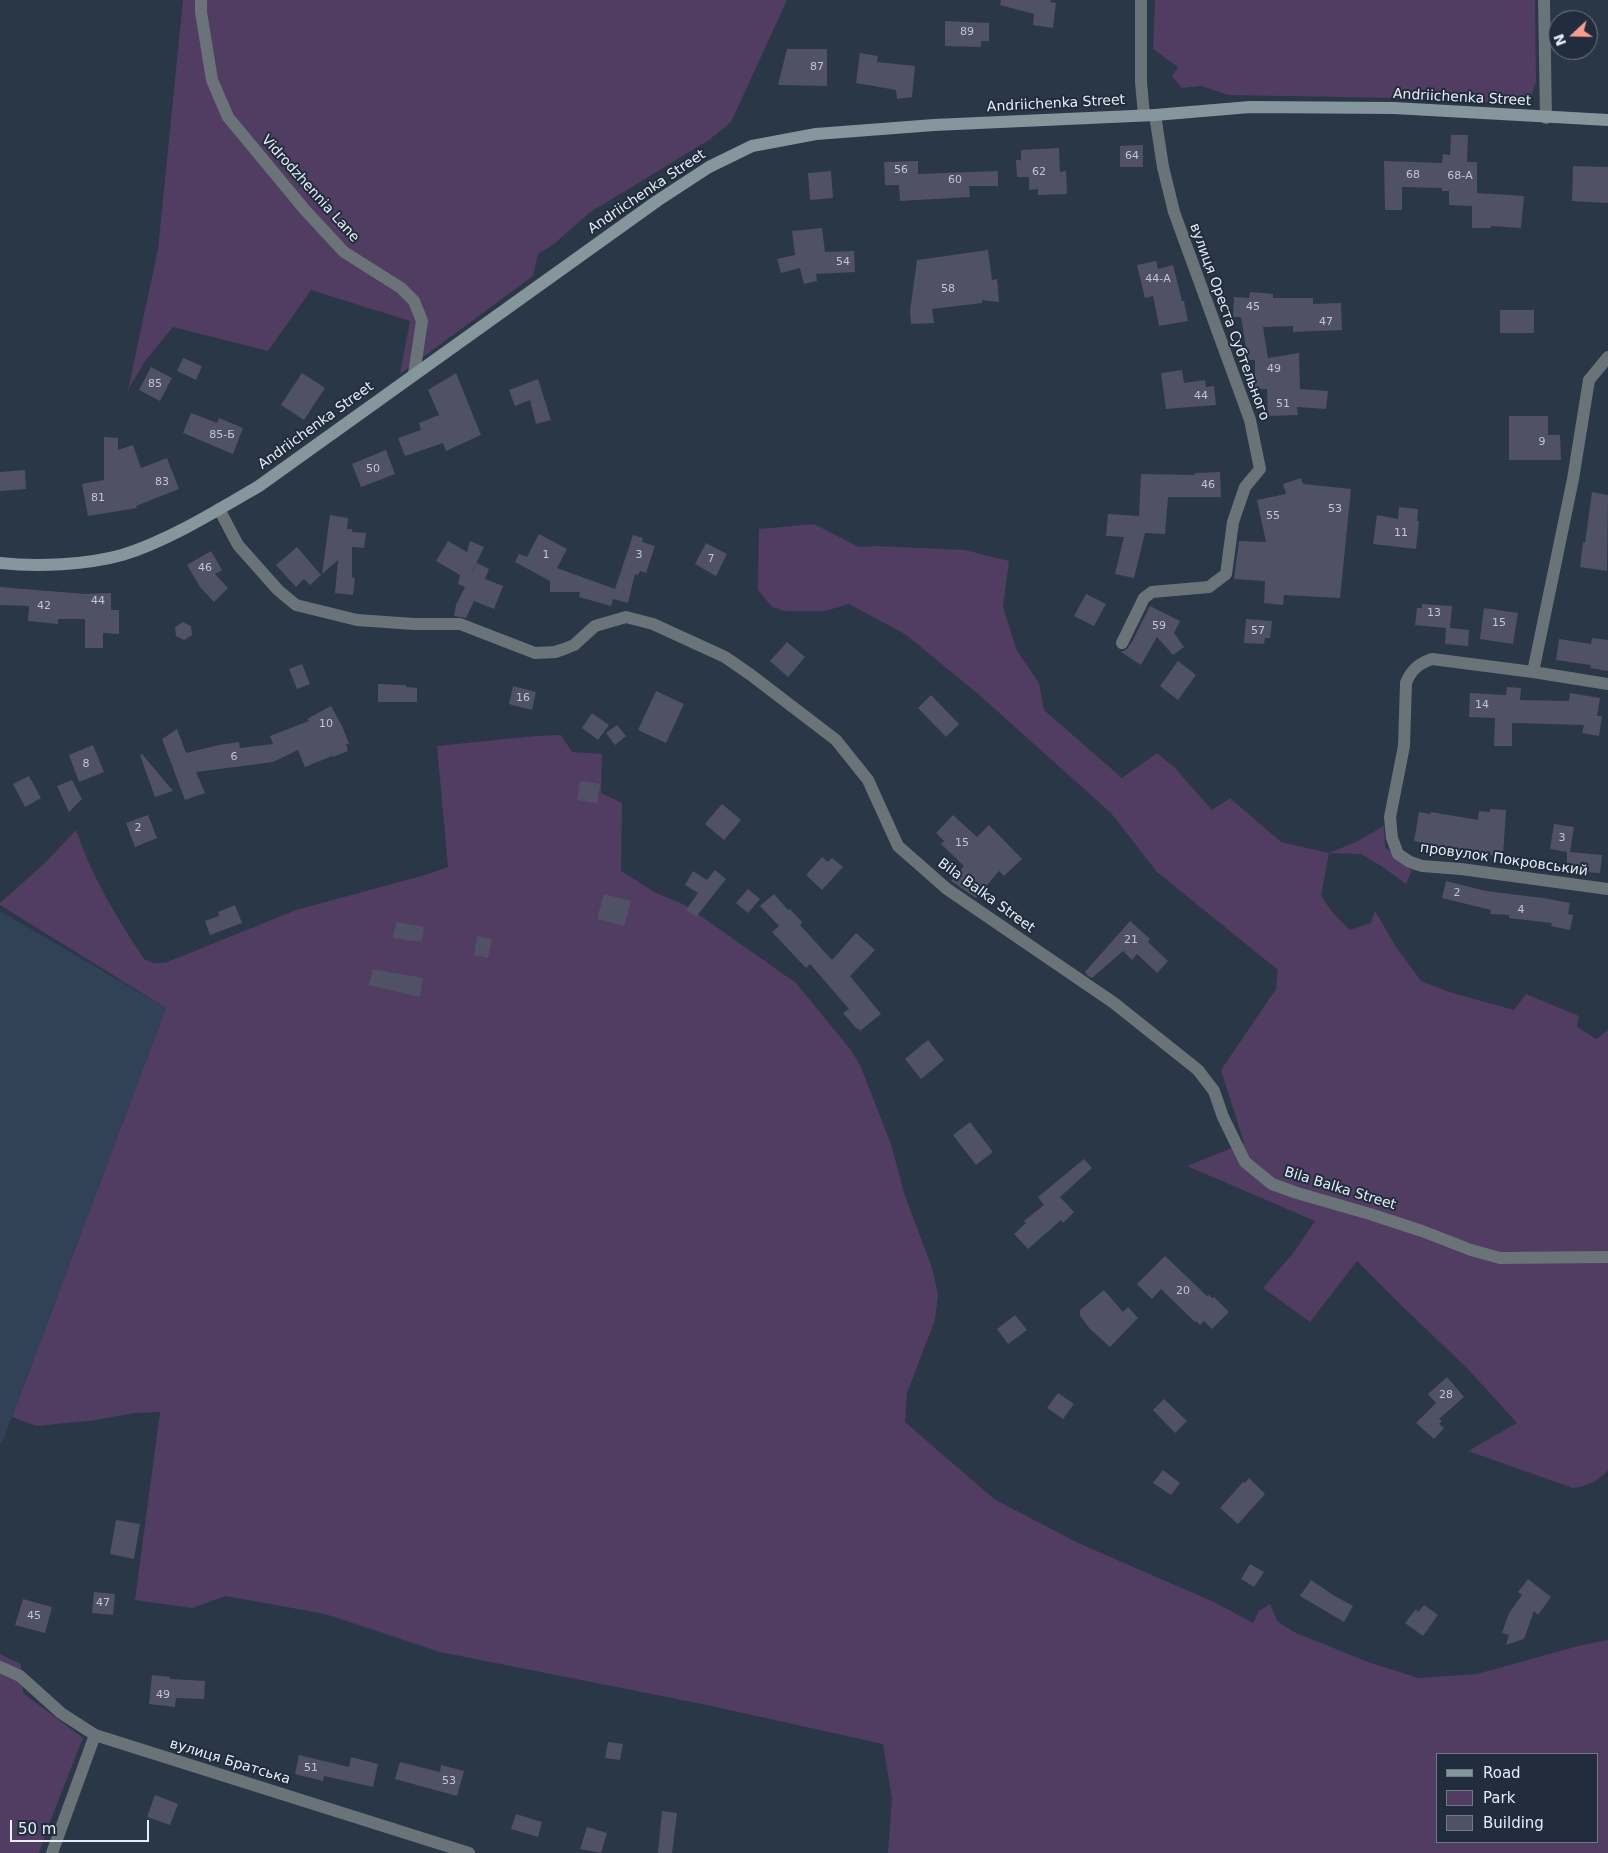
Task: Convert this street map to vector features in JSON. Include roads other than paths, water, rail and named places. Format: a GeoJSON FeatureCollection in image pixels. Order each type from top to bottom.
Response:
{"type":"FeatureCollection","features":[{"type":"Feature","properties":{"kind":"street","name":"Vidrodzhennia Lane"},"geometry":{"type":"LineString","coordinates":[[201,0],[201,12],[212,80],[228,118],[305,210],[344,252],[400,288],[414,301],[422,321],[414,374]]}},
{"type":"Feature","properties":{"kind":"street","name":"вулиця Ореста Субтельного"},"geometry":{"type":"LineString","coordinates":[[1122,643],[1144,598],[1152,592],[1210,587],[1226,574],[1234,522],[1245,487],[1260,469],[1250,420],[1174,212],[1141,82],[1140,0]]}},
{"type":"Feature","properties":{"kind":"street"},"geometry":{"type":"LineString","coordinates":[[1544,0],[1546,118]]}},
{"type":"Feature","properties":{"kind":"street","name":"Andriichenka Street"},"geometry":{"type":"LineString","coordinates":[[0,563],[70,564],[122,555],[169,536],[218,509],[259,486],[657,202],[709,167],[752,146],[816,134],[934,125],[1150,115],[1250,107],[1394,108],[1608,120]]}},
{"type":"Feature","properties":{"kind":"street"},"geometry":{"type":"LineString","coordinates":[[1608,357],[1589,380],[1573,479],[1534,672],[1608,684]]}},
{"type":"Feature","properties":{"kind":"street","name":"Bila Balka Street"},"geometry":{"type":"LineString","coordinates":[[218,509],[238,545],[278,590],[296,605],[357,620],[414,624],[460,624],[535,654],[555,652],[574,645],[595,626],[626,617],[653,624],[725,657],[836,740],[868,780],[898,846],[947,889],[1114,1003],[1198,1070],[1214,1091],[1245,1162],[1272,1184],[1297,1194],[1370,1214],[1471,1250],[1500,1258],[1608,1257]]}},
{"type":"Feature","properties":{"kind":"street","name":"провулок Покровський"},"geometry":{"type":"LineString","coordinates":[[1534,672],[1432,659],[1425,661],[1413,670],[1406,683],[1404,746],[1390,817],[1392,838],[1398,854],[1410,862],[1422,866],[1608,889]]}},
{"type":"Feature","properties":{"kind":"street","name":"вулиця Братська"},"geometry":{"type":"LineString","coordinates":[[0,1666],[20,1676],[61,1713],[95,1735],[469,1853]]}},
{"type":"Feature","properties":{"kind":"street"},"geometry":{"type":"LineString","coordinates":[[52,1853],[95,1735]]}}]}
